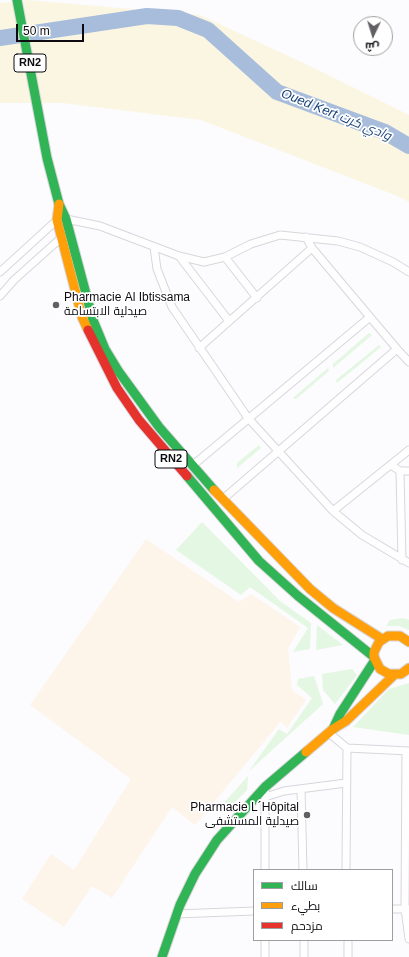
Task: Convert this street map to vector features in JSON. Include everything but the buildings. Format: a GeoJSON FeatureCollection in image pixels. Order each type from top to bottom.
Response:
{"type":"FeatureCollection","features":[{"type":"Feature","properties":{"kind":"main road","name":"RN2"},"geometry":{"type":"LineString","coordinates":[[17,0],[47,158],[59,204],[61,238],[76,298],[93,342],[117,388],[139,420],[259,561],[298,596],[374,659],[384,672],[403,673]]}},
{"type":"Feature","properties":{"kind":"main road","name":"RN2"},"geometry":{"type":"LineString","coordinates":[[61,219],[87,300],[105,349],[141,404],[192,466],[310,589],[334,608],[382,639]]}},
{"type":"Feature","properties":{"kind":"main road"},"geometry":{"type":"LineString","coordinates":[[331,731],[374,659],[376,647],[382,639],[394,635],[400,636],[409,642]]}},
{"type":"Feature","properties":{"kind":"main road"},"geometry":{"type":"LineString","coordinates":[[162,957],[176,914],[195,874],[217,840],[265,787],[403,673]]}},
{"type":"Feature","properties":{"kind":"street"},"geometry":{"type":"LineString","coordinates":[[0,272],[61,219],[100,226],[179,256],[204,262],[224,257],[267,237],[280,235],[338,241],[360,247],[393,262],[409,272]]}},
{"type":"Feature","properties":{"kind":"street"},"geometry":{"type":"LineString","coordinates":[[306,237],[312,248],[409,362]]}},
{"type":"Feature","properties":{"kind":"street"},"geometry":{"type":"LineString","coordinates":[[0,296],[14,280],[61,238]]}},
{"type":"Feature","properties":{"kind":"street"},"geometry":{"type":"LineString","coordinates":[[154,247],[157,269],[170,302],[199,348],[248,418],[333,511],[362,534],[406,561]]}},
{"type":"Feature","properties":{"kind":"street"},"geometry":{"type":"LineString","coordinates":[[199,348],[312,248]]}},
{"type":"Feature","properties":{"kind":"street"},"geometry":{"type":"LineString","coordinates":[[179,256],[229,321]]}},
{"type":"Feature","properties":{"kind":"street"},"geometry":{"type":"LineString","coordinates":[[224,257],[257,298]]}},
{"type":"Feature","properties":{"kind":"street"},"geometry":{"type":"LineString","coordinates":[[192,466],[370,317]]}},
{"type":"Feature","properties":{"kind":"street"},"geometry":{"type":"LineString","coordinates":[[223,499],[397,348]]}},
{"type":"Feature","properties":{"kind":"street"},"geometry":{"type":"LineString","coordinates":[[333,511],[409,450]]}},
{"type":"Feature","properties":{"kind":"street"},"geometry":{"type":"LineString","coordinates":[[391,465],[400,471],[409,471]]}},
{"type":"Feature","properties":{"kind":"street"},"geometry":{"type":"LineString","coordinates":[[400,471],[406,561]]}},
{"type":"Feature","properties":{"kind":"street"},"geometry":{"type":"LineString","coordinates":[[331,731],[347,748],[407,751],[407,909],[409,939]]}},
{"type":"Feature","properties":{"kind":"street"},"geometry":{"type":"LineString","coordinates":[[346,869],[347,748]]}},
{"type":"Feature","properties":{"kind":"street"},"geometry":{"type":"LineString","coordinates":[[265,797],[301,789],[346,783]]}},
{"type":"Feature","properties":{"kind":"street"},"geometry":{"type":"LineString","coordinates":[[265,787],[265,869]]}},
{"type":"Feature","properties":{"kind":"street"},"geometry":{"type":"LineString","coordinates":[[301,789],[303,869]]}},
{"type":"Feature","properties":{"kind":"street"},"geometry":{"type":"LineString","coordinates":[[393,909],[407,909]]}},
{"type":"Feature","properties":{"kind":"street"},"geometry":{"type":"LineString","coordinates":[[176,914],[253,912]]}},
{"type":"Feature","properties":{"kind":"street"},"geometry":{"type":"LineString","coordinates":[[265,941],[265,957]]}},
{"type":"Feature","properties":{"kind":"street"},"geometry":{"type":"LineString","coordinates":[[304,941],[304,957]]}},
{"type":"Feature","properties":{"kind":"street"},"geometry":{"type":"LineString","coordinates":[[348,941],[348,957]]}},
{"type":"Feature","properties":{"kind":"shaded area"},"geometry":{"type":"Polygon","coordinates":[[[146,539],[239,602],[251,594],[300,627],[288,648],[292,690],[306,700],[287,728],[281,721],[195,825],[172,807],[112,898],[92,886],[64,927],[22,899],[51,854],[74,870],[131,779],[30,705],[146,539]]]}},
{"type":"Feature","properties":{"kind":"green space"},"geometry":{"type":"Polygon","coordinates":[[[369,333],[372,335],[333,368],[333,364],[369,333]]]}},
{"type":"Feature","properties":{"kind":"green space"},"geometry":{"type":"Polygon","coordinates":[[[379,345],[381,347],[337,383],[336,380],[379,345]]]}},
{"type":"Feature","properties":{"kind":"green space"},"geometry":{"type":"Polygon","coordinates":[[[328,368],[329,371],[296,399],[293,398],[328,368]]]}},
{"type":"Feature","properties":{"kind":"green space"},"geometry":{"type":"Polygon","coordinates":[[[259,445],[261,448],[237,468],[237,463],[259,445]]]}},
{"type":"Feature","properties":{"kind":"green space"},"geometry":{"type":"Polygon","coordinates":[[[202,522],[280,601],[311,623],[310,649],[293,652],[308,628],[250,587],[241,595],[176,550],[202,522]]]}},
{"type":"Feature","properties":{"kind":"green space"},"geometry":{"type":"Polygon","coordinates":[[[403,618],[409,620],[409,630],[399,626],[386,626],[390,620],[403,618]]]}},
{"type":"Feature","properties":{"kind":"green space"},"geometry":{"type":"Polygon","coordinates":[[[317,625],[343,645],[316,650],[317,625]]]}},
{"type":"Feature","properties":{"kind":"green space"},"geometry":{"type":"Polygon","coordinates":[[[352,669],[357,675],[335,704],[323,690],[322,674],[352,669]]]}},
{"type":"Feature","properties":{"kind":"green space"},"geometry":{"type":"Polygon","coordinates":[[[314,676],[323,704],[249,771],[279,729],[287,734],[312,698],[297,685],[298,679],[314,676]]]}},
{"type":"Feature","properties":{"kind":"green space"},"geometry":{"type":"Polygon","coordinates":[[[409,683],[409,735],[353,727],[389,689],[409,683]]]}},
{"type":"Feature","properties":{"kind":"green space"},"geometry":{"type":"Polygon","coordinates":[[[248,776],[247,790],[230,807],[227,808],[222,805],[248,776]]]}},
{"type":"Feature","properties":{"kind":"sand"},"geometry":{"type":"Polygon","coordinates":[[[27,0],[200,15],[314,68],[409,115],[409,202],[395,195],[201,120],[63,103],[0,103],[0,3],[27,0]]]}},
{"type":"Feature","properties":{"kind":"waterway","name":"Oued Kert وادي كرت"},"geometry":{"type":"LineString","coordinates":[[0,38],[147,16],[178,18],[208,30],[277,92],[385,132],[409,146]]}},
{"type":"Feature","properties":{"kind":"traffic: fast"},"geometry":{"type":"LineString","coordinates":[[17,0],[47,158],[59,204],[66,219],[93,320],[105,349],[119,372],[159,427],[214,490]]}},
{"type":"Feature","properties":{"kind":"traffic: fast"},"geometry":{"type":"LineString","coordinates":[[187,476],[259,561],[298,596],[374,657]]}},
{"type":"Feature","properties":{"kind":"traffic: fast"},"geometry":{"type":"LineString","coordinates":[[333,729],[340,714],[375,660]]}},
{"type":"Feature","properties":{"kind":"traffic: fast"},"geometry":{"type":"LineString","coordinates":[[162,957],[180,905],[195,874],[217,840],[265,787],[306,752]]}},
{"type":"Feature","properties":{"kind":"traffic: slow"},"geometry":{"type":"LineString","coordinates":[[59,204],[57,220],[82,317],[88,330]]}},
{"type":"Feature","properties":{"kind":"traffic: slow"},"geometry":{"type":"LineString","coordinates":[[214,490],[310,589],[333,608],[382,639]]}},
{"type":"Feature","properties":{"kind":"traffic: slow"},"geometry":{"type":"LineString","coordinates":[[409,642],[400,636],[388,636],[379,642],[374,652],[374,657],[380,669],[389,674],[401,674],[409,668]]}},
{"type":"Feature","properties":{"kind":"traffic: slow"},"geometry":{"type":"LineString","coordinates":[[306,752],[333,729],[346,721],[394,675]]}},
{"type":"Feature","properties":{"kind":"traffic: jam"},"geometry":{"type":"LineString","coordinates":[[88,330],[117,388],[139,420],[187,476]]}},
{"type":"Feature","properties":{"kind":"place","name":"Pharmacie Al Ibtissama صيدلية الابتسامة"},"geometry":{"type":"Point","coordinates":[56,305]}},
{"type":"Feature","properties":{"kind":"place","name":"Pharmacie L´Hôpital صيدلية المستشفى"},"geometry":{"type":"Point","coordinates":[307,815]}}]}
